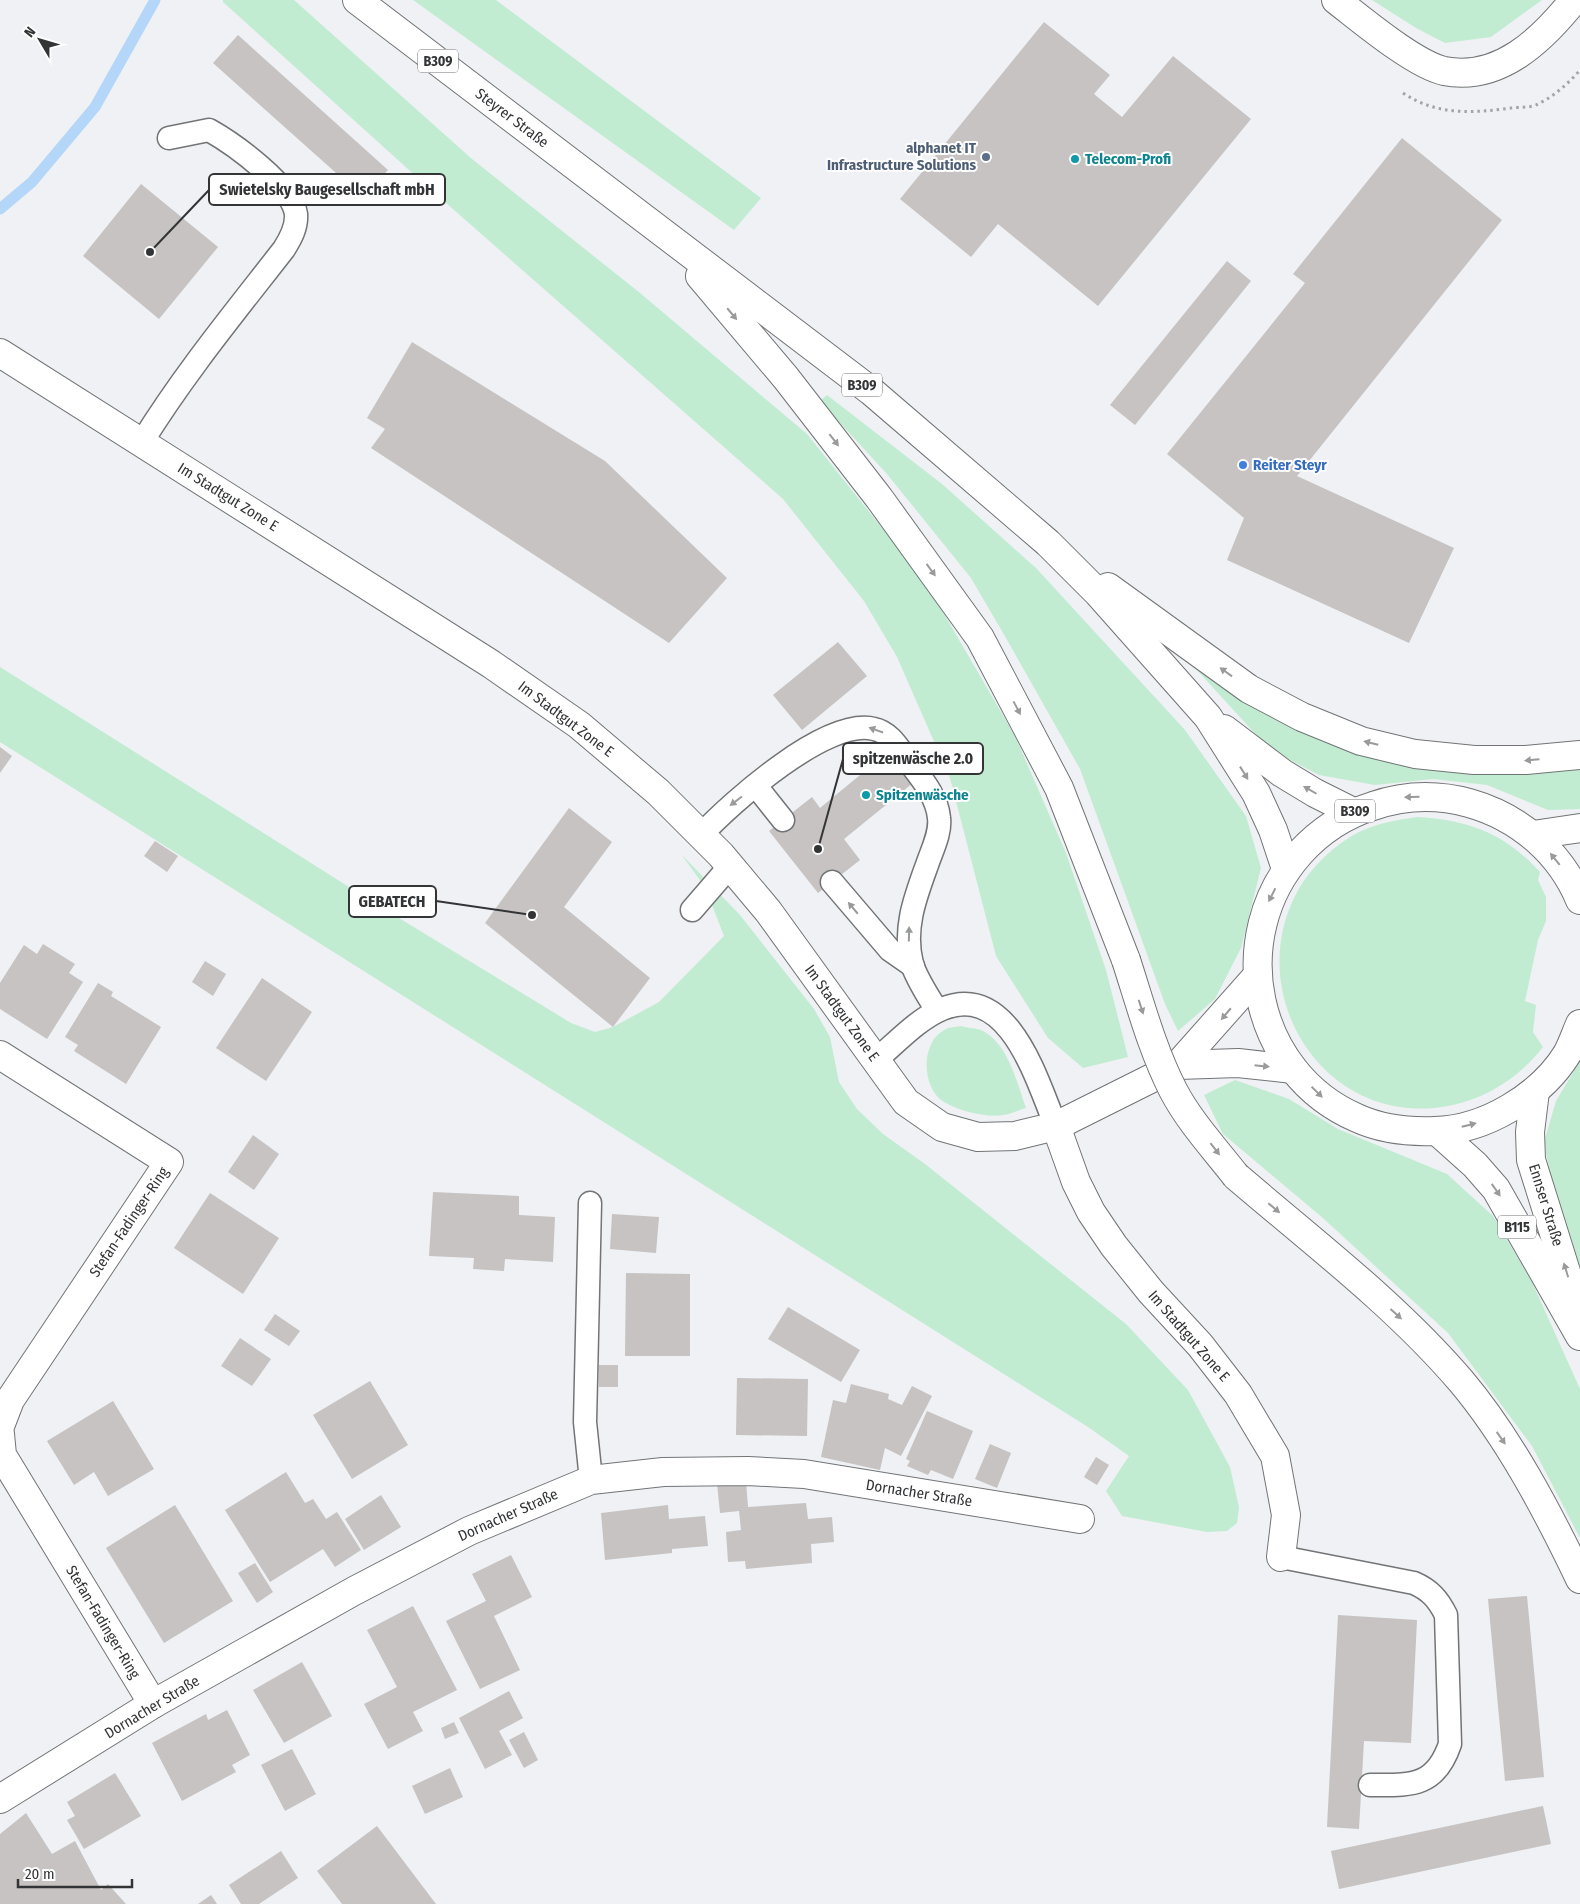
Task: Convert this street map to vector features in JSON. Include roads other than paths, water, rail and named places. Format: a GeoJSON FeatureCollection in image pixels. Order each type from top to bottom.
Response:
{"type":"FeatureCollection","features":[{"type":"Feature","properties":{"kind":"main road","name":"Steyrer Straße"},"geometry":{"type":"LineString","coordinates":[[358,0],[666,237]]}},
{"type":"Feature","properties":{"kind":"main road"},"geometry":{"type":"LineString","coordinates":[[1336,0],[1417,59],[1442,70],[1470,73],[1489,70],[1516,57],[1540,37],[1574,0]]}},
{"type":"Feature","properties":{"kind":"main road","name":"B309"},"geometry":{"type":"LineString","coordinates":[[666,237],[871,392],[1048,543],[1098,593],[1208,717],[1256,793],[1273,830],[1286,868]]}},
{"type":"Feature","properties":{"kind":"main road"},"geometry":{"type":"LineString","coordinates":[[666,237],[786,378],[879,498],[980,638],[1059,788],[1126,960],[1146,1024],[1173,1090],[1198,1128],[1236,1176],[1410,1326],[1461,1382],[1509,1448],[1554,1524],[1580,1579]]}},
{"type":"Feature","properties":{"kind":"main road","name":"Im Stadtgut Zone E"},"geometry":{"type":"LineString","coordinates":[[0,352],[491,664],[571,720],[658,792],[730,866],[768,911],[906,1102],[942,1127],[978,1137],[1015,1136],[1056,1126],[1178,1065],[1257,976]]}},
{"type":"Feature","properties":{"kind":"main road"},"geometry":{"type":"LineString","coordinates":[[1048,543],[1249,689],[1302,717],[1361,740],[1415,754],[1474,760],[1526,760],[1580,754]]}},
{"type":"Feature","properties":{"kind":"main road","name":"B309"},"geometry":{"type":"LineString","coordinates":[[1208,717],[1282,773],[1315,793],[1353,812]]}},
{"type":"Feature","properties":{"kind":"main road","name":"B309"},"geometry":{"type":"LineString","coordinates":[[1580,900],[1574,886],[1556,858],[1533,835],[1492,810],[1446,797],[1399,798],[1353,812],[1316,836],[1286,868],[1268,902],[1258,938],[1257,976],[1263,1009],[1272,1033],[1293,1069],[1323,1098],[1358,1118],[1397,1130],[1437,1131],[1472,1125],[1497,1115],[1535,1090],[1566,1054],[1580,1024]]}},
{"type":"Feature","properties":{"kind":"main road"},"geometry":{"type":"LineString","coordinates":[[1533,835],[1580,828]]}},
{"type":"Feature","properties":{"kind":"main road","name":"Stefan-Fadinger-Ring"},"geometry":{"type":"LineString","coordinates":[[0,1055],[168,1162],[10,1400],[0,1426]]}},
{"type":"Feature","properties":{"kind":"main road","name":"Im Stadtgut Zone E"},"geometry":{"type":"LineString","coordinates":[[1178,1065],[1238,1063],[1293,1069]]}},
{"type":"Feature","properties":{"kind":"main road","name":"Ennser Straße"},"geometry":{"type":"LineString","coordinates":[[1535,1090],[1530,1132],[1531,1160],[1580,1317]]}},
{"type":"Feature","properties":{"kind":"main road","name":"Im Stadtgut Zone E"},"geometry":{"type":"LineString","coordinates":[[1056,1126],[1076,1182],[1091,1212],[1114,1246],[1151,1292],[1200,1345],[1238,1394],[1275,1456],[1286,1515],[1281,1557]]}},
{"type":"Feature","properties":{"kind":"main road","name":"Ennser Straße"},"geometry":{"type":"LineString","coordinates":[[1437,1131],[1475,1165],[1496,1189],[1580,1336]]}},
{"type":"Feature","properties":{"kind":"main road","name":"Stefan-Fadinger-Ring"},"geometry":{"type":"LineString","coordinates":[[0,1434],[2,1454],[153,1704]]}},
{"type":"Feature","properties":{"kind":"main road","name":"Dornacher Straße"},"geometry":{"type":"LineString","coordinates":[[0,1799],[153,1704],[354,1591],[469,1532],[591,1480],[664,1472],[748,1471],[804,1474],[1080,1519]]}},
{"type":"Feature","properties":{"kind":"lane"},"geometry":{"type":"LineString","coordinates":[[142,442],[165,406],[202,355],[284,250],[294,232],[296,215],[293,201],[281,185],[210,130],[169,138]]}},
{"type":"Feature","properties":{"kind":"lane"},"geometry":{"type":"LineString","coordinates":[[701,835],[730,805],[811,745],[859,726],[875,729],[887,735],[926,784],[937,805],[940,820],[936,840],[911,909],[908,936],[913,966],[937,1011]]}},
{"type":"Feature","properties":{"kind":"lane"},"geometry":{"type":"LineString","coordinates":[[756,786],[783,820]]}},
{"type":"Feature","properties":{"kind":"lane"},"geometry":{"type":"LineString","coordinates":[[692,910],[730,866]]}},
{"type":"Feature","properties":{"kind":"lane"},"geometry":{"type":"LineString","coordinates":[[832,882],[890,950],[913,966]]}},
{"type":"Feature","properties":{"kind":"lane"},"geometry":{"type":"LineString","coordinates":[[876,1060],[937,1011],[964,1005],[979,1007],[996,1014],[1010,1027],[1023,1049],[1056,1126]]}},
{"type":"Feature","properties":{"kind":"lane"},"geometry":{"type":"LineString","coordinates":[[590,1203],[585,1422],[591,1480]]}},
{"type":"Feature","properties":{"kind":"lane"},"geometry":{"type":"LineString","coordinates":[[1281,1557],[1414,1583],[1427,1589],[1439,1600],[1446,1615],[1450,1744],[1444,1762],[1430,1775],[1413,1785],[1370,1786]]}},
{"type":"Feature","properties":{"kind":"waterway"},"geometry":{"type":"LineString","coordinates":[[0,209],[32,182],[95,107],[155,0]]}},
{"type":"Feature","properties":{"kind":"place","name":"alphanet IT Infrastructure Solutions"},"geometry":{"type":"Point","coordinates":[986,157]}},
{"type":"Feature","properties":{"kind":"place","name":"Telecom-Profi"},"geometry":{"type":"Point","coordinates":[1075,159]}},
{"type":"Feature","properties":{"kind":"place","name":"Swietelsky Baugesellschaft mbH"},"geometry":{"type":"Point","coordinates":[150,252]}},
{"type":"Feature","properties":{"kind":"place","name":"Reiter Steyr"},"geometry":{"type":"Point","coordinates":[1243,465]}},
{"type":"Feature","properties":{"kind":"place","name":"Spitzenwäsche"},"geometry":{"type":"Point","coordinates":[866,795]}},
{"type":"Feature","properties":{"kind":"place","name":"spitzenwäsche 2.0"},"geometry":{"type":"Point","coordinates":[818,849]}},
{"type":"Feature","properties":{"kind":"place","name":"GEBATECH"},"geometry":{"type":"Point","coordinates":[532,915]}}]}
